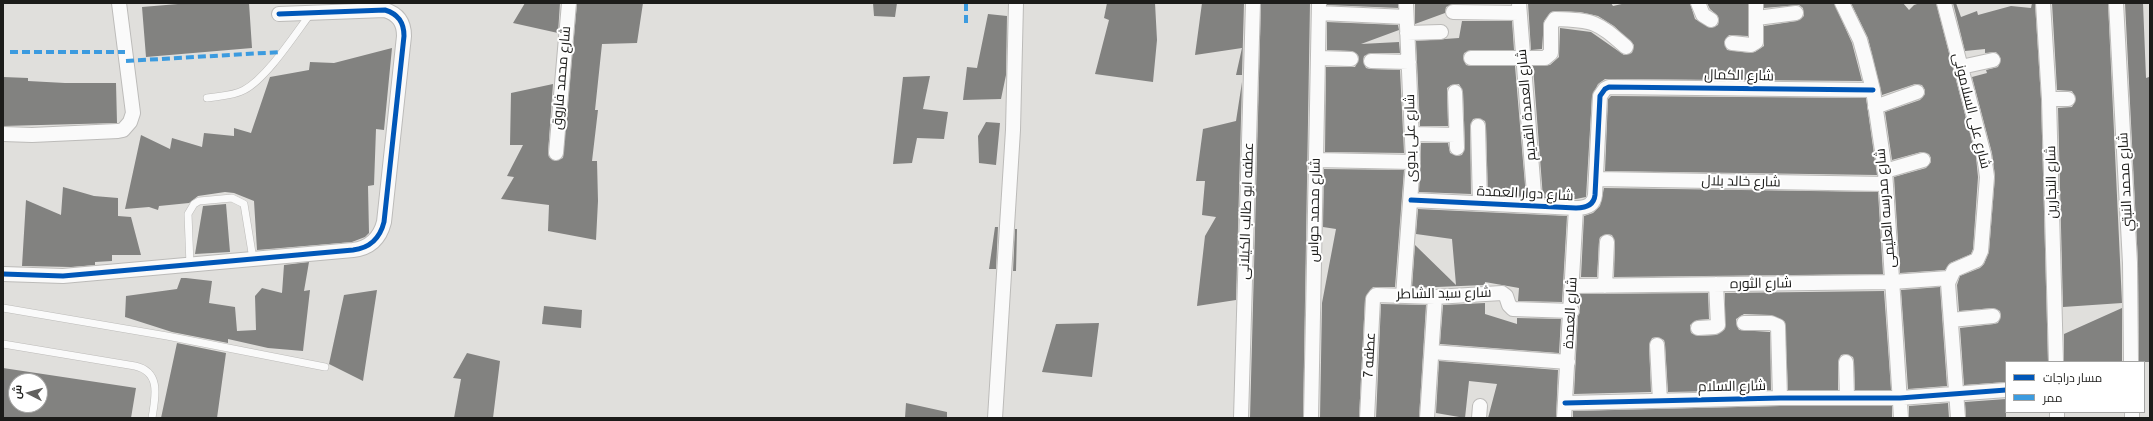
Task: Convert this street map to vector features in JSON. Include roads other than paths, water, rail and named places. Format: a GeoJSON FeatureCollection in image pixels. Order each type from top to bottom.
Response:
{"type":"FeatureCollection","features":[{"type":"Feature","properties":{"kind":"street"},"geometry":{"type":"LineString","coordinates":[[3,134],[32,135],[118,131],[127,126],[133,113],[118,3]]}},
{"type":"Feature","properties":{"kind":"street","name":"شارع محمد فاروق"},"geometry":{"type":"LineString","coordinates":[[556,153],[569,3]]}},
{"type":"Feature","properties":{"kind":"street"},"geometry":{"type":"LineString","coordinates":[[995,418],[1013,130],[1016,3]]}},
{"type":"Feature","properties":{"kind":"street","name":"عطفه ابو طالب الكيلانى"},"geometry":{"type":"LineString","coordinates":[[1241,418],[1253,3]]}},
{"type":"Feature","properties":{"kind":"street"},"geometry":{"type":"LineString","coordinates":[[1698,3],[1703,16],[1711,20]]}},
{"type":"Feature","properties":{"kind":"street"},"geometry":{"type":"LineString","coordinates":[[1732,43],[1755,44],[1757,38],[1756,3]]}},
{"type":"Feature","properties":{"kind":"street","name":"شارع مدرسه العليمى"},"geometry":{"type":"LineString","coordinates":[[1842,3],[1860,40],[1873,90],[1885,178],[1901,418]]}},
{"type":"Feature","properties":{"kind":"street","name":"شارع على السلامونى"},"geometry":{"type":"LineString","coordinates":[[1945,3],[1984,155],[1987,177],[1981,251],[1977,260],[1954,270],[1949,278]]}},
{"type":"Feature","properties":{"kind":"street","name":"شارع النجارين"},"geometry":{"type":"LineString","coordinates":[[2043,3],[2049,99],[2056,361]]}},
{"type":"Feature","properties":{"kind":"street","name":"شارع محمد النبتي"},"geometry":{"type":"LineString","coordinates":[[2116,3],[2130,258],[2131,361]]}},
{"type":"Feature","properties":{"kind":"street"},"geometry":{"type":"LineString","coordinates":[[1319,8],[1406,10]]}},
{"type":"Feature","properties":{"kind":"street","name":"شارع محمد حواس"},"geometry":{"type":"LineString","coordinates":[[1311,418],[1319,8]]}},
{"type":"Feature","properties":{"kind":"street"},"geometry":{"type":"LineString","coordinates":[[1453,12],[1519,8]]}},
{"type":"Feature","properties":{"kind":"street","name":"شارع العمدة القديم"},"geometry":{"type":"LineString","coordinates":[[1519,8],[1535,206]]}},
{"type":"Feature","properties":{"kind":"street"},"geometry":{"type":"LineString","coordinates":[[3,274],[63,276],[360,249],[373,243],[378,237],[383,226],[404,29],[397,16],[385,10],[280,14]]}},
{"type":"Feature","properties":{"kind":"street","name":"شارع على بدوى"},"geometry":{"type":"LineString","coordinates":[[1403,296],[1413,162],[1413,134],[1406,10]]}},
{"type":"Feature","properties":{"kind":"street"},"geometry":{"type":"LineString","coordinates":[[1756,18],[1796,14]]}},
{"type":"Feature","properties":{"kind":"street"},"geometry":{"type":"LineString","coordinates":[[1472,58],[1543,58],[1550,55],[1552,25],[1556,20],[1593,22],[1603,28],[1626,47]]}},
{"type":"Feature","properties":{"kind":"street"},"geometry":{"type":"LineString","coordinates":[[1407,32],[1441,32]]}},
{"type":"Feature","properties":{"kind":"street"},"geometry":{"type":"LineString","coordinates":[[1318,58],[1351,59]]}},
{"type":"Feature","properties":{"kind":"street"},"geometry":{"type":"LineString","coordinates":[[1371,60],[1409,62]]}},
{"type":"Feature","properties":{"kind":"street"},"geometry":{"type":"LineString","coordinates":[[1961,67],[1993,60]]}},
{"type":"Feature","properties":{"kind":"street","name":"شارع الكمال"},"geometry":{"type":"LineString","coordinates":[[1605,89],[1609,87],[1873,90]]}},
{"type":"Feature","properties":{"kind":"street","name":"شارع دوار العمدة"},"geometry":{"type":"LineString","coordinates":[[1411,200],[1576,208],[1588,206],[1594,199],[1600,101],[1605,89]]}},
{"type":"Feature","properties":{"kind":"street"},"geometry":{"type":"LineString","coordinates":[[1413,134],[1456,142],[1454,92]]}},
{"type":"Feature","properties":{"kind":"street"},"geometry":{"type":"LineString","coordinates":[[1875,107],[1917,92]]}},
{"type":"Feature","properties":{"kind":"street"},"geometry":{"type":"LineString","coordinates":[[2049,99],[2068,98]]}},
{"type":"Feature","properties":{"kind":"street"},"geometry":{"type":"LineString","coordinates":[[1478,126],[1480,203]]}},
{"type":"Feature","properties":{"kind":"street"},"geometry":{"type":"LineString","coordinates":[[1316,160],[1413,162]]}},
{"type":"Feature","properties":{"kind":"street","name":"شارع خالد بلال"},"geometry":{"type":"LineString","coordinates":[[1596,179],[1885,178],[1922,160]]}},
{"type":"Feature","properties":{"kind":"street","name":"شارع العمدة"},"geometry":{"type":"LineString","coordinates":[[1564,418],[1572,311],[1576,208]]}},
{"type":"Feature","properties":{"kind":"street"},"geometry":{"type":"LineString","coordinates":[[1605,286],[1607,242]]}},
{"type":"Feature","properties":{"kind":"street"},"geometry":{"type":"LineString","coordinates":[[1949,278],[1958,418]]}},
{"type":"Feature","properties":{"kind":"street","name":"شارع الثوره"},"geometry":{"type":"LineString","coordinates":[[1573,286],[1892,282],[1949,278]]}},
{"type":"Feature","properties":{"kind":"street"},"geometry":{"type":"LineString","coordinates":[[1698,328],[1715,327],[1718,325],[1716,284]]}},
{"type":"Feature","properties":{"kind":"street","name":"شارع سيد الشاطر"},"geometry":{"type":"LineString","coordinates":[[1378,295],[1435,297],[1502,293],[1506,296],[1512,309],[1572,311]]}},
{"type":"Feature","properties":{"kind":"street","name":"عطفه 7"},"geometry":{"type":"LineString","coordinates":[[1367,418],[1373,299],[1378,295]]}},
{"type":"Feature","properties":{"kind":"street"},"geometry":{"type":"LineString","coordinates":[[1427,418],[1435,297]]}},
{"type":"Feature","properties":{"kind":"street"},"geometry":{"type":"LineString","coordinates":[[1951,320],[1993,316]]}},
{"type":"Feature","properties":{"kind":"street"},"geometry":{"type":"LineString","coordinates":[[1744,323],[1771,323],[1778,326],[1780,398]]}},
{"type":"Feature","properties":{"kind":"street"},"geometry":{"type":"LineString","coordinates":[[1657,345],[1660,400]]}},
{"type":"Feature","properties":{"kind":"street"},"geometry":{"type":"LineString","coordinates":[[1432,352],[1568,362]]}},
{"type":"Feature","properties":{"kind":"street"},"geometry":{"type":"LineString","coordinates":[[1846,362],[1847,398]]}},
{"type":"Feature","properties":{"kind":"street","name":"شارع السلام"},"geometry":{"type":"LineString","coordinates":[[1565,403],[1780,398],[1900,398],[2005,390]]}},
{"type":"Feature","properties":{"kind":"lane"},"geometry":{"type":"LineString","coordinates":[[207,98],[234,94],[250,86],[281,52],[311,12]]}},
{"type":"Feature","properties":{"kind":"lane"},"geometry":{"type":"LineString","coordinates":[[190,265],[188,214],[194,204],[199,201],[232,198],[244,204],[253,259]]}},
{"type":"Feature","properties":{"kind":"lane"},"geometry":{"type":"LineString","coordinates":[[3,308],[167,336],[324,367]]}},
{"type":"Feature","properties":{"kind":"lane"},"geometry":{"type":"LineString","coordinates":[[3,344],[135,366],[146,370],[151,374],[156,384],[152,418]]}}]}
